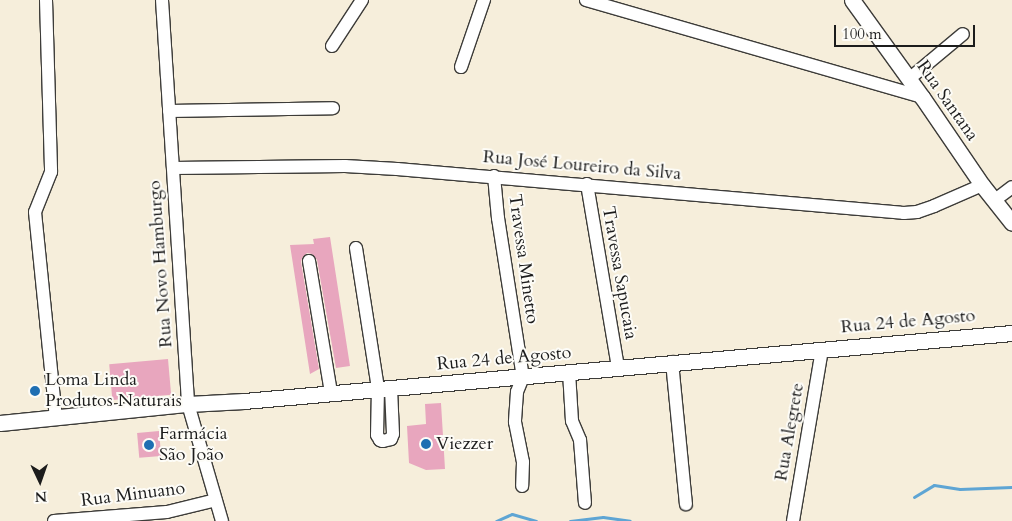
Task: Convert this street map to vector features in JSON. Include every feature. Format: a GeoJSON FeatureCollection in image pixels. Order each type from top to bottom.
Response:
{"type":"FeatureCollection","features":[{"type":"Feature","properties":{"kind":"main road","name":"Rua Santana"},"geometry":{"type":"LineString","coordinates":[[852,0],[922,97],[982,185],[1012,222]]}},
{"type":"Feature","properties":{"kind":"main road","name":"Rua 24 de Agosto"},"geometry":{"type":"LineString","coordinates":[[0,423],[188,404],[524,377],[618,366],[1012,333]]}},
{"type":"Feature","properties":{"kind":"street"},"geometry":{"type":"LineString","coordinates":[[46,0],[51,172],[35,212],[56,418]]}},
{"type":"Feature","properties":{"kind":"street","name":"Rua Novo Hamburgo"},"geometry":{"type":"LineString","coordinates":[[162,0],[188,404],[222,521]]}},
{"type":"Feature","properties":{"kind":"street"},"geometry":{"type":"LineString","coordinates":[[332,46],[362,0]]}},
{"type":"Feature","properties":{"kind":"street"},"geometry":{"type":"LineString","coordinates":[[461,67],[484,0]]}},
{"type":"Feature","properties":{"kind":"street"},"geometry":{"type":"LineString","coordinates":[[586,0],[922,97]]}},
{"type":"Feature","properties":{"kind":"street"},"geometry":{"type":"LineString","coordinates":[[909,79],[963,34]]}},
{"type":"Feature","properties":{"kind":"street"},"geometry":{"type":"LineString","coordinates":[[169,111],[333,108]]}},
{"type":"Feature","properties":{"kind":"street","name":"Rua José Loureiro da Silva"},"geometry":{"type":"LineString","coordinates":[[173,168],[344,166],[494,176],[904,212],[917,212],[982,185]]}},
{"type":"Feature","properties":{"kind":"street","name":"Travessa Minetto"},"geometry":{"type":"LineString","coordinates":[[494,176],[498,218],[524,377]]}},
{"type":"Feature","properties":{"kind":"street","name":"Travessa Sapucaia"},"geometry":{"type":"LineString","coordinates":[[587,184],[618,366]]}},
{"type":"Feature","properties":{"kind":"street"},"geometry":{"type":"LineString","coordinates":[[995,200],[1012,187]]}},
{"type":"Feature","properties":{"kind":"street"},"geometry":{"type":"LineString","coordinates":[[356,248],[385,388]]}},
{"type":"Feature","properties":{"kind":"street"},"geometry":{"type":"LineString","coordinates":[[309,260],[331,393]]}},
{"type":"Feature","properties":{"kind":"street","name":"Rua Alegrete"},"geometry":{"type":"LineString","coordinates":[[792,521],[822,349]]}},
{"type":"Feature","properties":{"kind":"street"},"geometry":{"type":"LineString","coordinates":[[672,362],[686,504]]}},
{"type":"Feature","properties":{"kind":"street"},"geometry":{"type":"LineString","coordinates":[[570,372],[572,421],[580,440],[585,503]]}},
{"type":"Feature","properties":{"kind":"street"},"geometry":{"type":"LineString","coordinates":[[522,486],[523,462],[515,422],[517,392],[524,377]]}},
{"type":"Feature","properties":{"kind":"street","name":"Rua Minuano"},"geometry":{"type":"LineString","coordinates":[[54,521],[167,512],[216,500]]}},
{"type":"Feature","properties":{"kind":"street"},"geometry":{"type":"LineString","coordinates":[[145,521],[167,512]]}},
{"type":"Feature","properties":{"kind":"building"},"geometry":{"type":"Polygon","coordinates":[[[330,237],[350,366],[336,368],[317,260],[312,254],[307,253],[301,262],[319,369],[310,374],[290,245],[314,244],[313,239],[330,237]]]}},
{"type":"Feature","properties":{"kind":"building"},"geometry":{"type":"Polygon","coordinates":[[[168,359],[171,395],[112,400],[109,364],[168,359]]]}},
{"type":"Feature","properties":{"kind":"building","name":"Viezzer"},"geometry":{"type":"Polygon","coordinates":[[[441,403],[445,469],[426,470],[409,463],[407,426],[426,424],[425,404],[441,403]]]}},
{"type":"Feature","properties":{"kind":"building","name":"Farmácia São João"},"geometry":{"type":"Polygon","coordinates":[[[159,431],[161,456],[139,458],[137,433],[159,431]]]}},
{"type":"Feature","properties":{"kind":"waterway"},"geometry":{"type":"LineString","coordinates":[[914,497],[934,485],[960,489],[1012,487]]}},
{"type":"Feature","properties":{"kind":"waterway"},"geometry":{"type":"LineString","coordinates":[[496,521],[512,514],[536,521]]}},
{"type":"Feature","properties":{"kind":"waterway"},"geometry":{"type":"LineString","coordinates":[[570,521],[603,517],[630,521]]}},
{"type":"Feature","properties":{"kind":"place","name":"Loma Linda Produtos Naturais"},"geometry":{"type":"Point","coordinates":[35,391]}},
{"type":"Feature","properties":{"kind":"place","name":"Viezzer"},"geometry":{"type":"Point","coordinates":[426,444]}},
{"type":"Feature","properties":{"kind":"place","name":"Farmácia São João"},"geometry":{"type":"Point","coordinates":[149,445]}}]}
